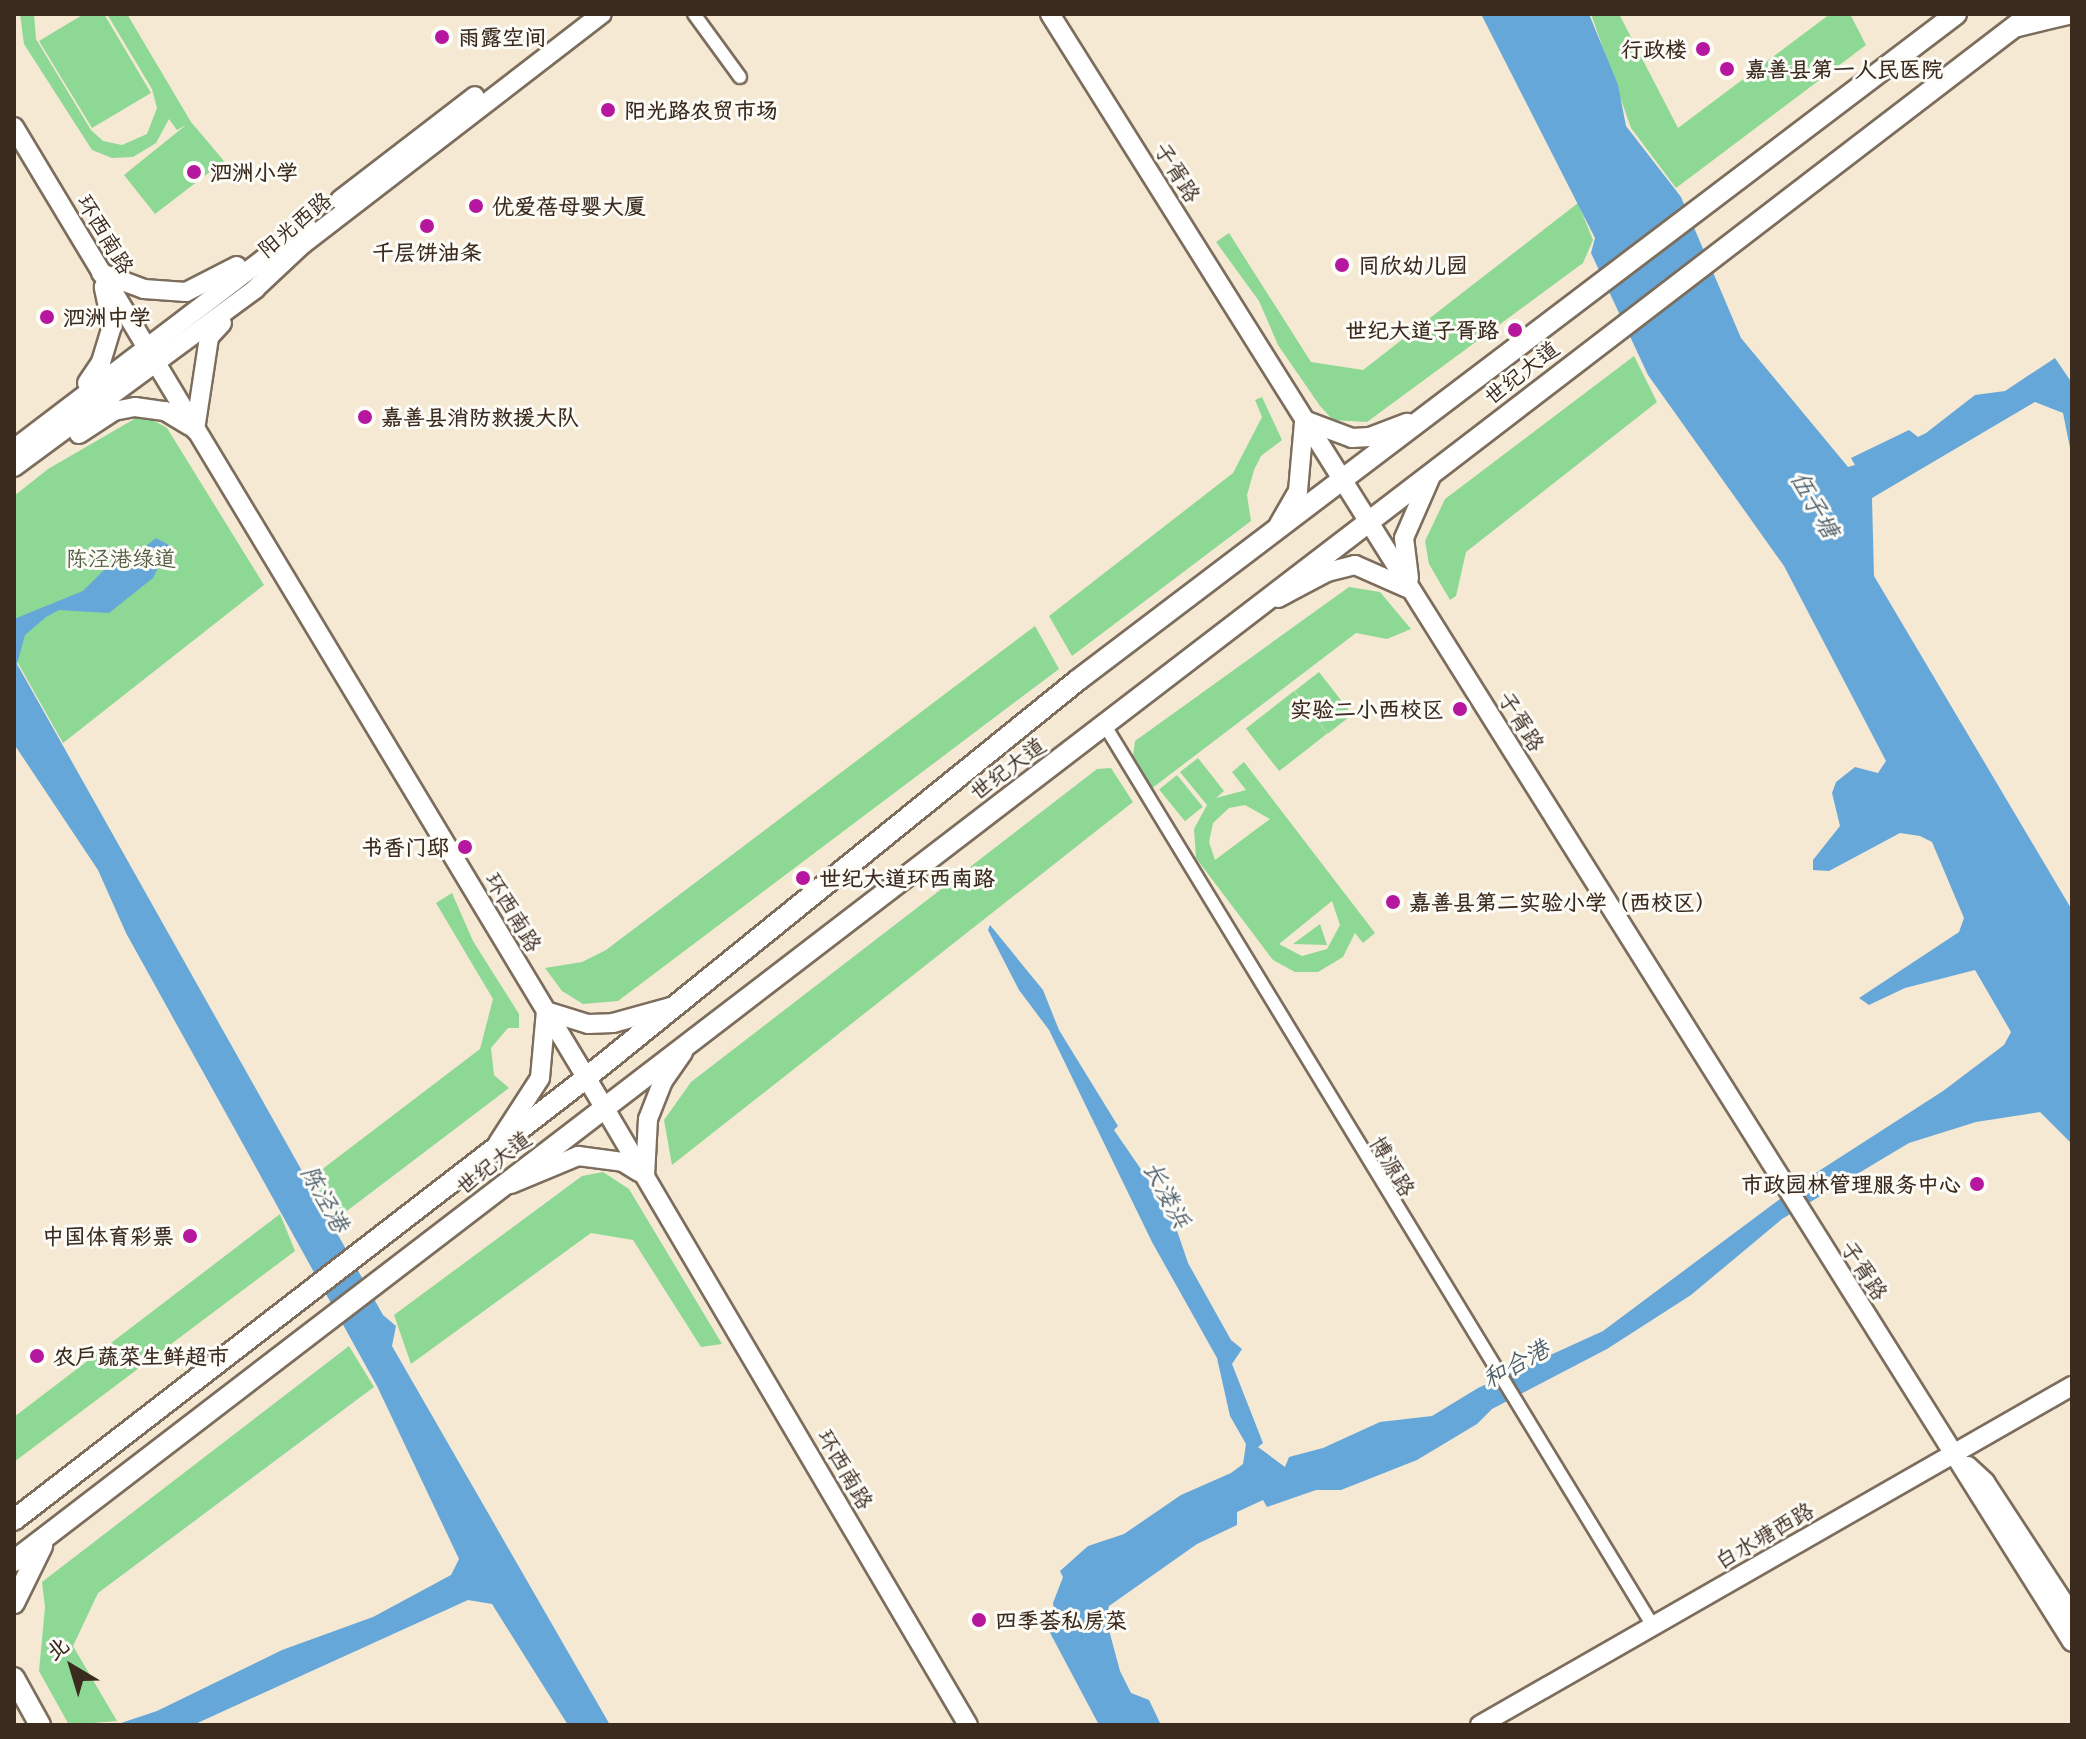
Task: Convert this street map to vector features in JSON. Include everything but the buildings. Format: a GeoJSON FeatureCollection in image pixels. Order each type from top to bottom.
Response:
{"type":"FeatureCollection","features":[{"type":"Feature","properties":{"kind":"main road","name":"世纪大道"},"geometry":{"type":"LineString","coordinates":[[14,1520],[586,1078],[1078,680],[1956,14]]}},
{"type":"Feature","properties":{"kind":"main road","name":"世纪大道"},"geometry":{"type":"LineString","coordinates":[[14,1561],[1614,330],[2031,14]]}},
{"type":"Feature","properties":{"kind":"main road"},"geometry":{"type":"LineString","coordinates":[[14,1501],[64,1482]]}},
{"type":"Feature","properties":{"kind":"main road"},"geometry":{"type":"LineString","coordinates":[[14,1603],[29,1565],[52,1532]]}},
{"type":"Feature","properties":{"kind":"main road"},"geometry":{"type":"LineString","coordinates":[[14,1678],[40,1725]]}},
{"type":"Feature","properties":{"kind":"street","name":"阳光西路"},"geometry":{"type":"LineString","coordinates":[[14,467],[41,448],[274,251],[582,14]]}},
{"type":"Feature","properties":{"kind":"street","name":"阳光西路"},"geometry":{"type":"LineString","coordinates":[[14,449],[78,397],[255,289],[303,244],[602,14]]}},
{"type":"Feature","properties":{"kind":"street"},"geometry":{"type":"LineString","coordinates":[[694,14],[740,77]]}},
{"type":"Feature","properties":{"kind":"street","name":"子胥路"},"geometry":{"type":"LineString","coordinates":[[1050,14],[1783,1187],[2072,1642]]}},
{"type":"Feature","properties":{"kind":"street"},"geometry":{"type":"LineString","coordinates":[[2011,29],[2072,14]]}},
{"type":"Feature","properties":{"kind":"street","name":"环西南路"},"geometry":{"type":"LineString","coordinates":[[14,127],[604,1107],[968,1725]]}},
{"type":"Feature","properties":{"kind":"street"},"geometry":{"type":"LineString","coordinates":[[101,273],[144,289],[186,292],[274,251]]}},
{"type":"Feature","properties":{"kind":"street"},"geometry":{"type":"LineString","coordinates":[[78,397],[101,362],[112,326],[101,273]]}},
{"type":"Feature","properties":{"kind":"street"},"geometry":{"type":"LineString","coordinates":[[41,448],[70,439],[114,411],[135,407],[165,411],[195,430],[209,337],[255,289]]}},
{"type":"Feature","properties":{"kind":"street"},"geometry":{"type":"LineString","coordinates":[[1275,530],[1298,491],[1304,420],[1343,436],[1370,437],[1395,431],[1448,399]]}},
{"type":"Feature","properties":{"kind":"street"},"geometry":{"type":"LineString","coordinates":[[1413,592],[1404,538],[1436,468]]}},
{"type":"Feature","properties":{"kind":"street"},"geometry":{"type":"LineString","coordinates":[[1251,611],[1327,572],[1355,565],[1384,574],[1413,592]]}},
{"type":"Feature","properties":{"kind":"street","name":"博源路"},"geometry":{"type":"LineString","coordinates":[[1104,724],[1494,1371],[1653,1626]]}},
{"type":"Feature","properties":{"kind":"street"},"geometry":{"type":"LineString","coordinates":[[493,1149],[540,1078],[546,1011],[588,1024],[613,1023],[674,1006]]}},
{"type":"Feature","properties":{"kind":"street"},"geometry":{"type":"LineString","coordinates":[[499,1188],[578,1156],[623,1162],[645,1176],[648,1119],[663,1081],[696,1036]]}},
{"type":"Feature","properties":{"kind":"street","name":"白水塘西路"},"geometry":{"type":"LineString","coordinates":[[1480,1725],[2072,1386]]}},
{"type":"Feature","properties":{"kind":"street","name":"子胥路"},"geometry":{"type":"LineString","coordinates":[[1954,1453],[1985,1482],[2072,1615]]}},
{"type":"Feature","properties":{"kind":"green space"},"geometry":{"type":"Polygon","coordinates":[[[20,14],[34,14],[36,39],[91,130],[103,141],[122,145],[147,134],[157,108],[152,89],[107,14],[127,14],[191,122],[224,161],[155,214],[124,175],[186,125],[177,130],[169,119],[156,143],[133,157],[112,158],[92,150],[24,44],[20,14]]]}},
{"type":"Feature","properties":{"kind":"green space"},"geometry":{"type":"Polygon","coordinates":[[[84,14],[104,14],[151,93],[92,128],[39,41],[84,14]]]}},
{"type":"Feature","properties":{"kind":"green space"},"geometry":{"type":"Polygon","coordinates":[[[1591,14],[1619,14],[1678,128],[1830,14],[1850,14],[1866,45],[1676,188],[1631,128],[1591,14]]]}},
{"type":"Feature","properties":{"kind":"green space"},"geometry":{"type":"Polygon","coordinates":[[[1578,203],[1593,240],[1583,263],[1367,422],[1333,420],[1320,406],[1278,345],[1259,301],[1216,242],[1229,233],[1311,362],[1363,370],[1578,203]]]}},
{"type":"Feature","properties":{"kind":"green space"},"geometry":{"type":"Polygon","coordinates":[[[1634,356],[1657,402],[1466,552],[1456,596],[1450,600],[1429,564],[1425,541],[1445,499],[1634,356]]]}},
{"type":"Feature","properties":{"kind":"green space"},"geometry":{"type":"Polygon","coordinates":[[[1262,397],[1282,440],[1261,456],[1254,470],[1247,495],[1251,521],[1072,656],[1049,616],[1233,473],[1262,417],[1255,400],[1262,397]]]}},
{"type":"Feature","properties":{"kind":"green space","name":"陈泾港绿道"},"geometry":{"type":"Polygon","coordinates":[[[136,418],[151,419],[167,428],[264,585],[63,743],[14,656],[14,496],[48,469],[136,418]]]}},
{"type":"Feature","properties":{"kind":"green space"},"geometry":{"type":"Polygon","coordinates":[[[1349,587],[1380,592],[1411,629],[1387,639],[1356,633],[1151,789],[1133,756],[1135,741],[1349,587]]]}},
{"type":"Feature","properties":{"kind":"green space"},"geometry":{"type":"Polygon","coordinates":[[[1035,626],[1059,669],[618,1001],[583,1004],[562,991],[545,968],[582,962],[606,950],[1035,626]]]}},
{"type":"Feature","properties":{"kind":"green space"},"geometry":{"type":"Polygon","coordinates":[[[1319,672],[1352,715],[1328,734],[1295,691],[1319,672]]]}},
{"type":"Feature","properties":{"kind":"green space"},"geometry":{"type":"Polygon","coordinates":[[[1294,691],[1327,734],[1279,771],[1246,729],[1294,691]]]}},
{"type":"Feature","properties":{"kind":"green space"},"geometry":{"type":"Polygon","coordinates":[[[1198,758],[1224,791],[1216,798],[1246,790],[1232,772],[1244,762],[1375,933],[1363,943],[1355,933],[1343,957],[1318,972],[1295,972],[1273,960],[1196,858],[1194,829],[1207,805],[1180,772],[1198,758]],[[1245,805],[1229,808],[1213,823],[1209,842],[1215,860],[1270,819],[1245,805]],[[1332,901],[1279,944],[1302,956],[1327,949],[1340,925],[1332,901]]]}},
{"type":"Feature","properties":{"kind":"green space"},"geometry":{"type":"Polygon","coordinates":[[[1111,768],[1133,802],[672,1165],[664,1120],[691,1082],[1097,769],[1111,768]]]}},
{"type":"Feature","properties":{"kind":"green space"},"geometry":{"type":"Polygon","coordinates":[[[1177,775],[1203,807],[1185,821],[1159,789],[1177,775]]]}},
{"type":"Feature","properties":{"kind":"green space"},"geometry":{"type":"Polygon","coordinates":[[[452,893],[473,941],[519,1014],[519,1028],[508,1028],[491,1048],[494,1075],[509,1088],[335,1220],[312,1177],[480,1049],[493,999],[436,903],[452,893]]]}},
{"type":"Feature","properties":{"kind":"green space"},"geometry":{"type":"Polygon","coordinates":[[[1320,924],[1327,945],[1293,944],[1320,924]]]}},
{"type":"Feature","properties":{"kind":"green space"},"geometry":{"type":"Polygon","coordinates":[[[603,1172],[629,1189],[722,1344],[701,1347],[633,1240],[591,1233],[411,1364],[394,1315],[582,1176],[603,1172]]]}},
{"type":"Feature","properties":{"kind":"green space"},"geometry":{"type":"Polygon","coordinates":[[[280,1214],[295,1251],[14,1462],[14,1417],[280,1214]]]}},
{"type":"Feature","properties":{"kind":"green space"},"geometry":{"type":"Polygon","coordinates":[[[349,1346],[374,1387],[98,1593],[73,1646],[117,1721],[69,1725],[39,1671],[45,1607],[42,1582],[349,1346]]]}},
{"type":"Feature","properties":{"kind":"water","name":"伍子塘"},"geometry":{"type":"Polygon","coordinates":[[[1481,14],[1589,14],[1618,85],[1626,126],[1681,197],[1741,338],[1848,467],[1855,465],[1851,458],[1909,430],[1918,437],[1975,395],[2005,391],[2055,358],[2072,383],[2072,458],[2063,413],[2035,402],[1872,498],[1874,576],[2072,910],[2072,1144],[2040,1112],[1976,1122],[1909,1143],[1782,1219],[1691,1295],[1607,1349],[1492,1409],[1477,1424],[1417,1460],[1341,1490],[1316,1490],[1267,1507],[1263,1500],[1237,1512],[1237,1525],[1197,1544],[1109,1606],[1106,1619],[1120,1671],[1131,1693],[1149,1700],[1161,1725],[1099,1725],[1048,1629],[1056,1622],[1053,1603],[1063,1577],[1060,1571],[1088,1546],[1124,1534],[1181,1495],[1231,1473],[1243,1464],[1246,1444],[1230,1416],[1217,1358],[1152,1242],[1049,1030],[1019,990],[988,930],[990,925],[1043,990],[1059,1030],[1118,1126],[1114,1130],[1171,1213],[1188,1263],[1231,1340],[1242,1349],[1232,1364],[1263,1443],[1258,1447],[1285,1467],[1289,1457],[1323,1448],[1380,1422],[1432,1416],[1478,1388],[1603,1331],[1808,1178],[1943,1091],[2004,1045],[2011,1032],[1975,970],[1905,988],[1869,1005],[1859,998],[1959,932],[1964,918],[1932,842],[1920,836],[1900,833],[1829,871],[1813,870],[1813,860],[1840,826],[1832,793],[1836,782],[1855,767],[1878,773],[1886,761],[1784,566],[1648,375],[1591,253],[1595,238],[1481,14]]]}},
{"type":"Feature","properties":{"kind":"water"},"geometry":{"type":"Polygon","coordinates":[[[156,538],[169,545],[153,578],[109,613],[59,610],[46,617],[25,635],[17,664],[383,1315],[396,1326],[392,1346],[610,1725],[568,1725],[492,1604],[468,1600],[193,1725],[115,1725],[157,1711],[282,1650],[373,1617],[451,1575],[459,1559],[377,1386],[126,933],[98,870],[14,744],[14,619],[83,591],[112,562],[132,557],[156,538]]]}},
{"type":"Feature","properties":{"kind":"place","name":"雨露空间"},"geometry":{"type":"Point","coordinates":[442,37]}},
{"type":"Feature","properties":{"kind":"place","name":"行政楼"},"geometry":{"type":"Point","coordinates":[1703,49]}},
{"type":"Feature","properties":{"kind":"place","name":"嘉善县第一人民医院"},"geometry":{"type":"Point","coordinates":[1727,69]}},
{"type":"Feature","properties":{"kind":"place","name":"阳光路农贸市场"},"geometry":{"type":"Point","coordinates":[608,110]}},
{"type":"Feature","properties":{"kind":"place","name":"泗洲小学"},"geometry":{"type":"Point","coordinates":[194,172]}},
{"type":"Feature","properties":{"kind":"place","name":"优爱蓓母婴大厦"},"geometry":{"type":"Point","coordinates":[476,206]}},
{"type":"Feature","properties":{"kind":"place","name":"千层饼油条"},"geometry":{"type":"Point","coordinates":[427,226]}},
{"type":"Feature","properties":{"kind":"place","name":"同欣幼儿园"},"geometry":{"type":"Point","coordinates":[1342,265]}},
{"type":"Feature","properties":{"kind":"place","name":"泗洲中学"},"geometry":{"type":"Point","coordinates":[47,317]}},
{"type":"Feature","properties":{"kind":"place","name":"世纪大道子胥路"},"geometry":{"type":"Point","coordinates":[1515,330]}},
{"type":"Feature","properties":{"kind":"place","name":"嘉善县消防救援大队"},"geometry":{"type":"Point","coordinates":[365,417]}},
{"type":"Feature","properties":{"kind":"place","name":"实验二小西校区"},"geometry":{"type":"Point","coordinates":[1460,709]}},
{"type":"Feature","properties":{"kind":"place","name":"书香门邸"},"geometry":{"type":"Point","coordinates":[465,847]}},
{"type":"Feature","properties":{"kind":"place","name":"世纪大道环西南路"},"geometry":{"type":"Point","coordinates":[803,878]}},
{"type":"Feature","properties":{"kind":"place","name":"嘉善县第二实验小学（西校区）"},"geometry":{"type":"Point","coordinates":[1393,902]}},
{"type":"Feature","properties":{"kind":"place","name":"市政园林管理服务中心"},"geometry":{"type":"Point","coordinates":[1977,1184]}},
{"type":"Feature","properties":{"kind":"place","name":"中国体育彩票"},"geometry":{"type":"Point","coordinates":[190,1236]}},
{"type":"Feature","properties":{"kind":"place","name":"农户蔬菜生鲜超市"},"geometry":{"type":"Point","coordinates":[37,1356]}},
{"type":"Feature","properties":{"kind":"place","name":"四季荟私房菜"},"geometry":{"type":"Point","coordinates":[979,1620]}},
{"type":"Feature","properties":{"kind":"water label","name":"长溇浜"},"geometry":{"type":"Point","coordinates":[1168,1194]}},
{"type":"Feature","properties":{"kind":"water label","name":"陈泾港"},"geometry":{"type":"Point","coordinates":[326,1198]}},
{"type":"Feature","properties":{"kind":"water label","name":"和合港"},"geometry":{"type":"Point","coordinates":[1515,1363]}}]}
